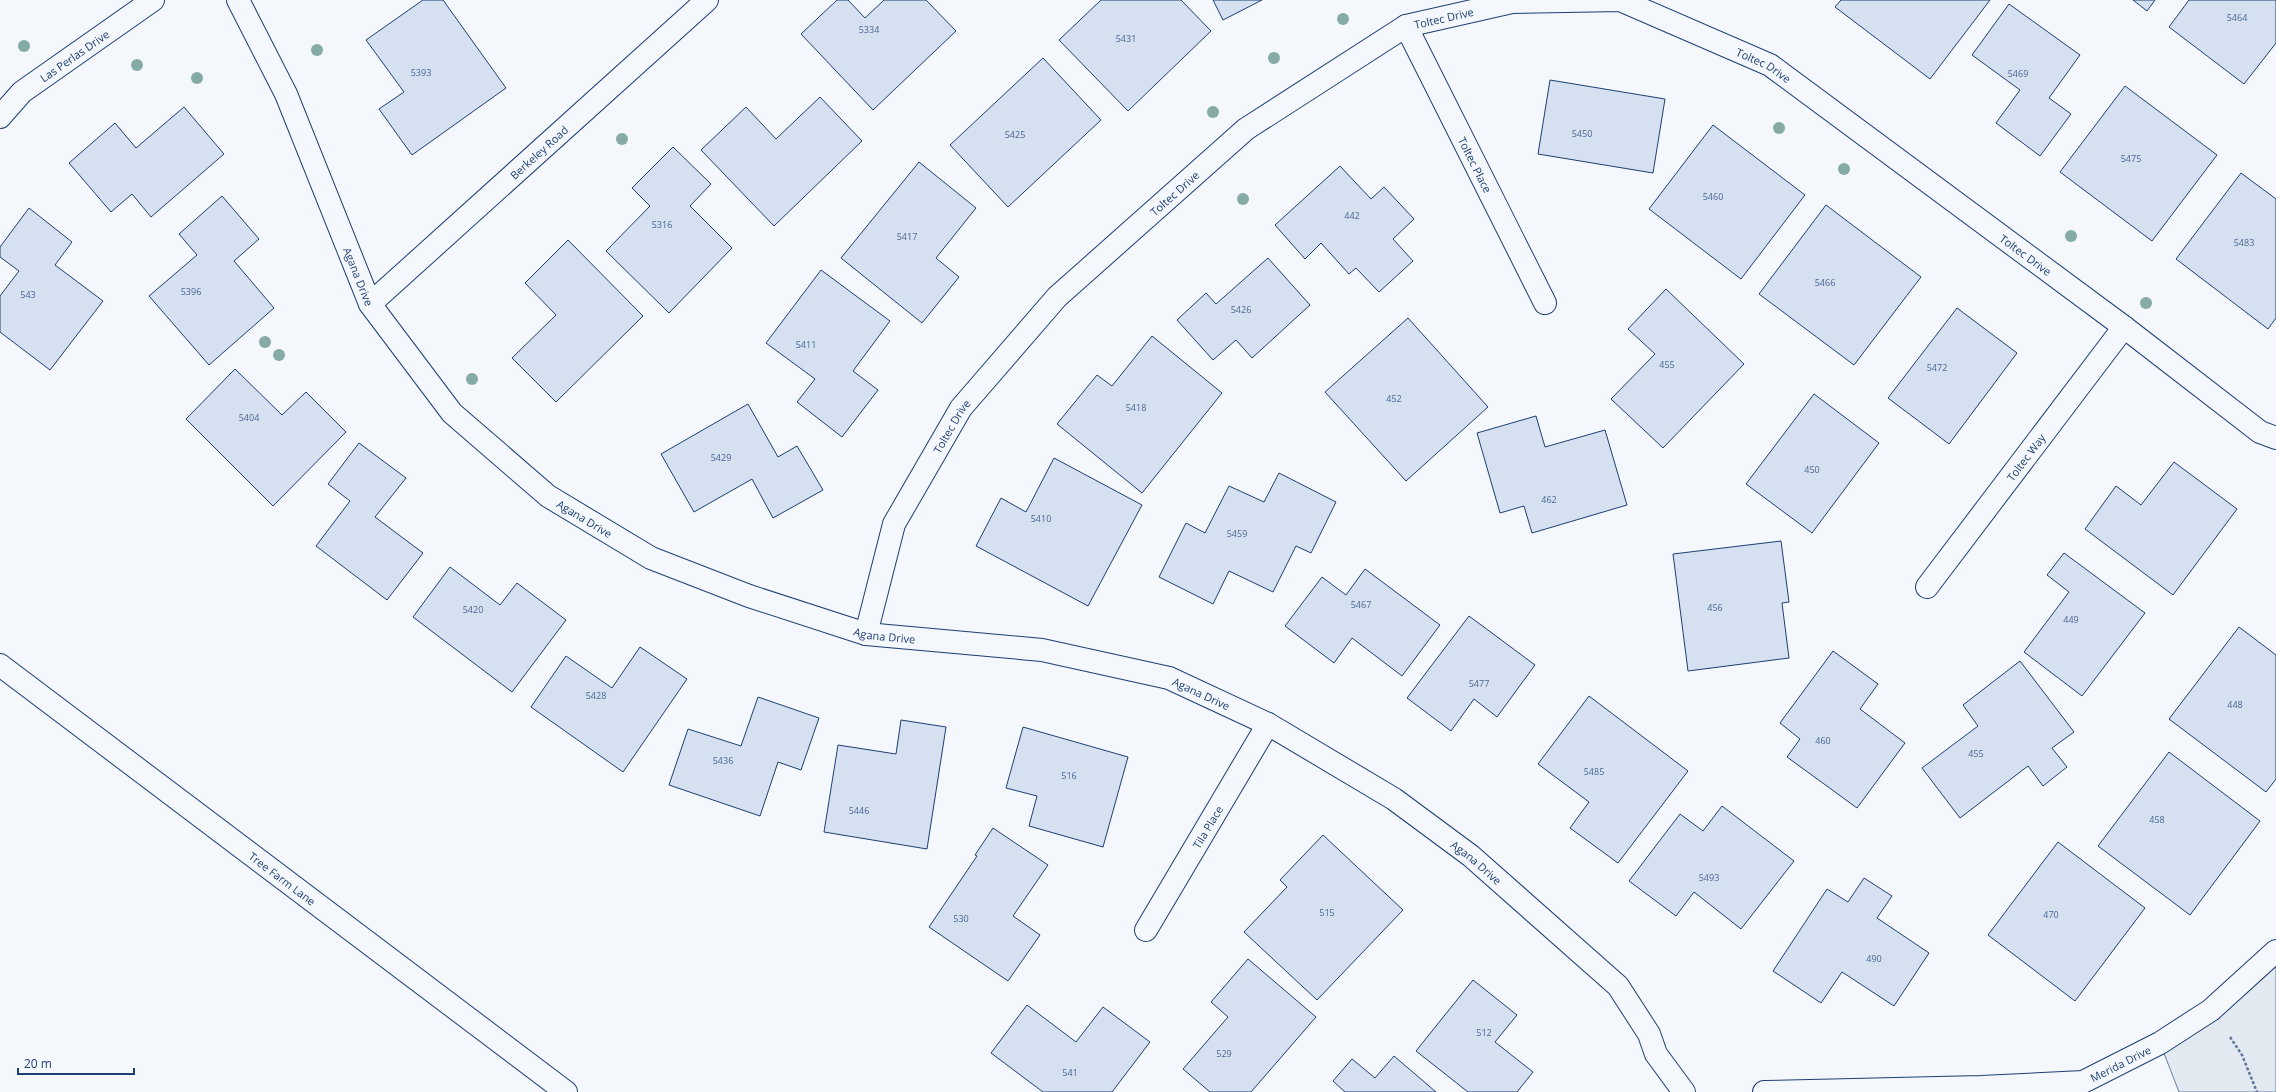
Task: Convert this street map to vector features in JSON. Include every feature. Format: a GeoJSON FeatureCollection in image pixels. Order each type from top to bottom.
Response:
{"type":"FeatureCollection","features":[{"type":"Feature","properties":{"kind":"street","name":"Las Perlas Drive"},"geometry":{"type":"LineString","coordinates":[[0,117],[22,92],[152,0]]}},
{"type":"Feature","properties":{"kind":"street","name":"Agana Drive"},"geometry":{"type":"LineString","coordinates":[[238,0],[286,94],[370,304],[452,413],[548,496],[651,558],[749,596],[866,634],[1042,650],[1169,678],[1268,724],[1394,799],[1464,852],[1618,986],[1649,1034],[1656,1054],[1684,1092]]}},
{"type":"Feature","properties":{"kind":"street","name":"Berkeley Road"},"geometry":{"type":"LineString","coordinates":[[370,304],[707,0]]}},
{"type":"Feature","properties":{"kind":"street","name":"Toltec Drive"},"geometry":{"type":"LineString","coordinates":[[866,634],[894,524],[961,408],[1057,297],[1246,129],[1406,26],[1512,2],[1620,0],[1770,64],[2124,327],[2260,432],[2276,438]]}},
{"type":"Feature","properties":{"kind":"street","name":"Toltec Place"},"geometry":{"type":"LineString","coordinates":[[1406,26],[1545,303]]}},
{"type":"Feature","properties":{"kind":"street","name":"Toltec Way"},"geometry":{"type":"LineString","coordinates":[[1927,587],[2124,327]]}},
{"type":"Feature","properties":{"kind":"street","name":"Tree Farm Lane"},"geometry":{"type":"LineString","coordinates":[[0,665],[566,1092]]}},
{"type":"Feature","properties":{"kind":"street","name":"Tila Place"},"geometry":{"type":"LineString","coordinates":[[1146,930],[1268,724]]}},
{"type":"Feature","properties":{"kind":"street","name":"Merida Drive"},"geometry":{"type":"LineString","coordinates":[[1764,1092],[1981,1087],[2083,1082],[2160,1043],[2211,1010],[2276,951]]}},
{"type":"Feature","properties":{"kind":"path"},"geometry":{"type":"LineString","coordinates":[[2211,1010],[2242,1055],[2257,1092]]}},
{"type":"Feature","properties":{"kind":"shaded area"},"geometry":{"type":"Polygon","coordinates":[[[2276,951],[2276,1092],[2179,1092],[2160,1043],[2276,951]]]}},
{"type":"Feature","properties":{"kind":"building"},"geometry":{"type":"Polygon","coordinates":[[[423,0],[443,0],[506,88],[412,155],[379,109],[404,92],[366,40],[423,0]]]}},
{"type":"Feature","properties":{"kind":"building"},"geometry":{"type":"Polygon","coordinates":[[[837,0],[848,0],[865,18],[884,0],[926,0],[956,31],[873,110],[801,34],[837,0]]]}},
{"type":"Feature","properties":{"kind":"building"},"geometry":{"type":"Polygon","coordinates":[[[1101,0],[1181,0],[1211,31],[1128,111],[1059,40],[1101,0]]]}},
{"type":"Feature","properties":{"kind":"building"},"geometry":{"type":"Polygon","coordinates":[[[1213,0],[1262,0],[1223,20],[1213,0]]]}},
{"type":"Feature","properties":{"kind":"building"},"geometry":{"type":"Polygon","coordinates":[[[1841,0],[1990,0],[1930,79],[1835,7],[1841,0]]]}},
{"type":"Feature","properties":{"kind":"building"},"geometry":{"type":"Polygon","coordinates":[[[2133,0],[2155,0],[2147,11],[2133,0]]]}},
{"type":"Feature","properties":{"kind":"building"},"geometry":{"type":"Polygon","coordinates":[[[2189,0],[2276,0],[2276,43],[2244,84],[2169,27],[2189,0]]]}},
{"type":"Feature","properties":{"kind":"building"},"geometry":{"type":"Polygon","coordinates":[[[2009,4],[2080,55],[2049,98],[2071,114],[2040,156],[1996,123],[2020,90],[1972,55],[2009,4]]]}},
{"type":"Feature","properties":{"kind":"building"},"geometry":{"type":"Polygon","coordinates":[[[1043,58],[1101,120],[1008,207],[950,145],[1043,58]]]}},
{"type":"Feature","properties":{"kind":"building"},"geometry":{"type":"Polygon","coordinates":[[[1550,80],[1665,99],[1653,173],[1538,154],[1550,80]]]}},
{"type":"Feature","properties":{"kind":"building"},"geometry":{"type":"Polygon","coordinates":[[[2125,86],[2217,155],[2152,241],[2060,172],[2125,86]]]}},
{"type":"Feature","properties":{"kind":"building"},"geometry":{"type":"Polygon","coordinates":[[[820,97],[862,141],[774,226],[701,150],[746,107],[776,139],[820,97]]]}},
{"type":"Feature","properties":{"kind":"building"},"geometry":{"type":"Polygon","coordinates":[[[184,107],[224,154],[151,217],[132,194],[111,212],[69,163],[115,123],[136,148],[184,107]]]}},
{"type":"Feature","properties":{"kind":"building"},"geometry":{"type":"Polygon","coordinates":[[[1713,125],[1805,195],[1741,279],[1649,209],[1713,125]]]}},
{"type":"Feature","properties":{"kind":"building"},"geometry":{"type":"Polygon","coordinates":[[[673,147],[711,184],[690,206],[732,248],[669,313],[606,251],[650,206],[632,188],[673,147]]]}},
{"type":"Feature","properties":{"kind":"building"},"geometry":{"type":"Polygon","coordinates":[[[919,162],[976,208],[936,258],[959,277],[922,323],[841,258],[919,162]]]}},
{"type":"Feature","properties":{"kind":"building"},"geometry":{"type":"Polygon","coordinates":[[[1340,166],[1371,199],[1384,187],[1414,219],[1393,239],[1413,261],[1379,292],[1356,268],[1349,274],[1321,243],[1305,259],[1275,225],[1340,166]]]}},
{"type":"Feature","properties":{"kind":"building"},"geometry":{"type":"Polygon","coordinates":[[[2241,173],[2276,199],[2276,318],[2268,329],[2176,259],[2241,173]]]}},
{"type":"Feature","properties":{"kind":"building"},"geometry":{"type":"Polygon","coordinates":[[[222,196],[259,239],[234,261],[274,308],[209,365],[149,296],[197,255],[179,234],[222,196]]]}},
{"type":"Feature","properties":{"kind":"building"},"geometry":{"type":"Polygon","coordinates":[[[1826,205],[1921,277],[1854,365],[1759,294],[1826,205]]]}},
{"type":"Feature","properties":{"kind":"building"},"geometry":{"type":"Polygon","coordinates":[[[29,208],[72,242],[55,265],[103,301],[50,370],[0,332],[0,296],[19,271],[0,257],[0,247],[29,208]]]}},
{"type":"Feature","properties":{"kind":"building"},"geometry":{"type":"Polygon","coordinates":[[[568,240],[643,316],[556,402],[512,358],[556,315],[525,283],[568,240]]]}},
{"type":"Feature","properties":{"kind":"building"},"geometry":{"type":"Polygon","coordinates":[[[1268,258],[1310,305],[1252,358],[1236,340],[1213,360],[1177,320],[1206,293],[1216,304],[1268,258]]]}},
{"type":"Feature","properties":{"kind":"building"},"geometry":{"type":"Polygon","coordinates":[[[821,270],[890,321],[853,371],[878,390],[842,437],[797,402],[815,379],[766,343],[821,270]]]}},
{"type":"Feature","properties":{"kind":"building"},"geometry":{"type":"Polygon","coordinates":[[[1666,289],[1744,364],[1663,448],[1611,399],[1655,354],[1628,329],[1666,289]]]}},
{"type":"Feature","properties":{"kind":"building"},"geometry":{"type":"Polygon","coordinates":[[[1957,308],[2017,353],[1949,444],[1888,398],[1957,308]]]}},
{"type":"Feature","properties":{"kind":"building"},"geometry":{"type":"Polygon","coordinates":[[[1408,318],[1488,407],[1406,481],[1325,392],[1408,318]]]}},
{"type":"Feature","properties":{"kind":"building"},"geometry":{"type":"Polygon","coordinates":[[[1152,336],[1222,393],[1142,493],[1057,424],[1097,375],[1112,386],[1152,336]]]}},
{"type":"Feature","properties":{"kind":"building"},"geometry":{"type":"Polygon","coordinates":[[[235,369],[282,415],[306,392],[346,432],[273,506],[186,419],[235,369]]]}},
{"type":"Feature","properties":{"kind":"building"},"geometry":{"type":"Polygon","coordinates":[[[1814,394],[1879,443],[1812,533],[1746,484],[1814,394]]]}},
{"type":"Feature","properties":{"kind":"building"},"geometry":{"type":"Polygon","coordinates":[[[748,404],[778,457],[797,446],[823,490],[773,518],[752,479],[694,512],[661,454],[748,404]]]}},
{"type":"Feature","properties":{"kind":"building"},"geometry":{"type":"Polygon","coordinates":[[[1536,416],[1545,447],[1605,430],[1627,505],[1532,533],[1524,506],[1500,513],[1477,433],[1536,416]]]}},
{"type":"Feature","properties":{"kind":"building"},"geometry":{"type":"Polygon","coordinates":[[[359,443],[406,478],[375,517],[423,553],[387,600],[316,546],[350,501],[328,484],[359,443]]]}},
{"type":"Feature","properties":{"kind":"building"},"geometry":{"type":"Polygon","coordinates":[[[1054,458],[1142,505],[1088,606],[976,546],[1001,498],[1026,512],[1054,458]]]}},
{"type":"Feature","properties":{"kind":"building"},"geometry":{"type":"Polygon","coordinates":[[[2174,462],[2237,509],[2173,595],[2085,529],[2116,486],[2141,505],[2174,462]]]}},
{"type":"Feature","properties":{"kind":"building"},"geometry":{"type":"Polygon","coordinates":[[[1279,473],[1336,502],[1311,553],[1296,546],[1273,592],[1229,571],[1213,604],[1159,577],[1186,523],[1205,533],[1229,486],[1264,502],[1279,473]]]}},
{"type":"Feature","properties":{"kind":"building"},"geometry":{"type":"Polygon","coordinates":[[[1781,541],[1789,602],[1782,603],[1789,658],[1688,671],[1673,554],[1781,541]]]}},
{"type":"Feature","properties":{"kind":"building"},"geometry":{"type":"Polygon","coordinates":[[[2064,553],[2145,613],[2082,696],[2024,652],[2069,592],[2047,575],[2064,553]]]}},
{"type":"Feature","properties":{"kind":"building"},"geometry":{"type":"Polygon","coordinates":[[[450,567],[500,605],[517,583],[566,620],[512,692],[413,617],[450,567]]]}},
{"type":"Feature","properties":{"kind":"building"},"geometry":{"type":"Polygon","coordinates":[[[1365,569],[1440,625],[1402,676],[1352,638],[1334,663],[1285,626],[1322,577],[1346,595],[1365,569]]]}},
{"type":"Feature","properties":{"kind":"building"},"geometry":{"type":"Polygon","coordinates":[[[1469,616],[1535,665],[1497,717],[1474,699],[1451,731],[1407,698],[1469,616]]]}},
{"type":"Feature","properties":{"kind":"building"},"geometry":{"type":"Polygon","coordinates":[[[2239,627],[2276,655],[2276,779],[2266,792],[2169,719],[2239,627]]]}},
{"type":"Feature","properties":{"kind":"building"},"geometry":{"type":"Polygon","coordinates":[[[640,647],[687,679],[623,772],[531,707],[566,656],[612,688],[640,647]]]}},
{"type":"Feature","properties":{"kind":"building"},"geometry":{"type":"Polygon","coordinates":[[[1833,651],[1878,684],[1860,709],[1905,743],[1857,808],[1787,757],[1800,739],[1780,723],[1833,651]]]}},
{"type":"Feature","properties":{"kind":"building"},"geometry":{"type":"Polygon","coordinates":[[[2020,661],[2074,732],[2052,748],[2067,767],[2043,786],[2028,766],[1960,818],[1922,768],[1978,726],[1963,705],[2020,661]]]}},
{"type":"Feature","properties":{"kind":"building"},"geometry":{"type":"Polygon","coordinates":[[[1589,696],[1688,771],[1618,863],[1570,828],[1589,802],[1538,764],[1589,696]]]}},
{"type":"Feature","properties":{"kind":"building"},"geometry":{"type":"Polygon","coordinates":[[[758,697],[819,718],[801,770],[778,762],[760,816],[669,785],[688,729],[741,746],[758,697]]]}},
{"type":"Feature","properties":{"kind":"building"},"geometry":{"type":"Polygon","coordinates":[[[901,720],[946,727],[927,849],[824,832],[838,745],[896,754],[901,720]]]}},
{"type":"Feature","properties":{"kind":"building"},"geometry":{"type":"Polygon","coordinates":[[[1023,727],[1128,757],[1103,847],[1029,826],[1037,796],[1006,788],[1023,727]]]}},
{"type":"Feature","properties":{"kind":"building"},"geometry":{"type":"Polygon","coordinates":[[[2169,752],[2260,821],[2190,915],[2098,846],[2169,752]]]}},
{"type":"Feature","properties":{"kind":"building"},"geometry":{"type":"Polygon","coordinates":[[[1722,806],[1794,861],[1741,929],[1694,892],[1676,916],[1629,881],[1680,814],[1703,831],[1722,806]]]}},
{"type":"Feature","properties":{"kind":"building"},"geometry":{"type":"Polygon","coordinates":[[[993,828],[1048,865],[1013,916],[1040,935],[1008,981],[929,927],[977,856],[975,855],[993,828]]]}},
{"type":"Feature","properties":{"kind":"building"},"geometry":{"type":"Polygon","coordinates":[[[1323,835],[1403,910],[1317,1000],[1244,932],[1287,887],[1280,880],[1323,835]]]}},
{"type":"Feature","properties":{"kind":"building"},"geometry":{"type":"Polygon","coordinates":[[[2058,842],[2145,908],[2075,1001],[1988,935],[2058,842]]]}},
{"type":"Feature","properties":{"kind":"building"},"geometry":{"type":"Polygon","coordinates":[[[1864,878],[1892,896],[1877,918],[1929,953],[1894,1006],[1842,972],[1821,1003],[1773,971],[1827,889],[1848,902],[1864,878]]]}},
{"type":"Feature","properties":{"kind":"building"},"geometry":{"type":"Polygon","coordinates":[[[1248,959],[1316,1017],[1251,1092],[1210,1092],[1183,1069],[1228,1017],[1211,1002],[1248,959]]]}},
{"type":"Feature","properties":{"kind":"building"},"geometry":{"type":"Polygon","coordinates":[[[1473,980],[1517,1015],[1495,1042],[1533,1072],[1517,1092],[1468,1092],[1416,1051],[1473,980]]]}},
{"type":"Feature","properties":{"kind":"building"},"geometry":{"type":"Polygon","coordinates":[[[1027,1005],[1076,1042],[1103,1007],[1150,1042],[1112,1092],[1043,1092],[991,1053],[1027,1005]]]}},
{"type":"Feature","properties":{"kind":"building"},"geometry":{"type":"Polygon","coordinates":[[[1394,1056],[1436,1092],[1345,1092],[1333,1081],[1352,1059],[1375,1078],[1394,1056]]]}}]}
